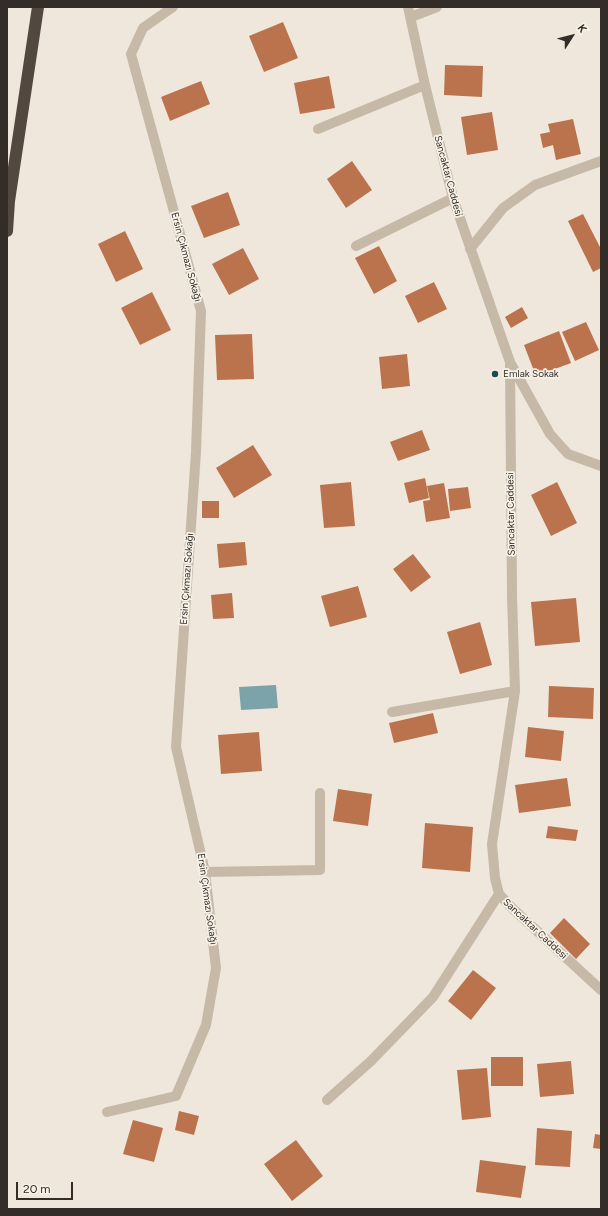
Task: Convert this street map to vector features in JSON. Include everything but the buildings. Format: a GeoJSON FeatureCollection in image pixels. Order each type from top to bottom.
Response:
{"type":"FeatureCollection","features":[{"type":"Feature","properties":{"kind":"highway"},"geometry":{"type":"LineString","coordinates":[[7,230],[9,201],[38,7]]}},
{"type":"Feature","properties":{"kind":"street","name":"Ersin Çıkmazı Sokağı"},"geometry":{"type":"LineString","coordinates":[[107,1112],[176,1096],[206,1025],[216,968],[205,872],[176,747],[196,452],[201,311],[131,54],[143,28],[173,7]]}},
{"type":"Feature","properties":{"kind":"street","name":"Sancaktar Caddesi"},"geometry":{"type":"LineString","coordinates":[[408,7],[425,85],[453,198],[510,362],[512,596],[515,691],[492,844],[494,878],[499,894],[511,907],[601,990]]}},
{"type":"Feature","properties":{"kind":"street"},"geometry":{"type":"LineString","coordinates":[[410,17],[437,7]]}},
{"type":"Feature","properties":{"kind":"street"},"geometry":{"type":"LineString","coordinates":[[318,129],[425,85]]}},
{"type":"Feature","properties":{"kind":"street"},"geometry":{"type":"LineString","coordinates":[[470,248],[503,208],[535,185],[601,161]]}},
{"type":"Feature","properties":{"kind":"street"},"geometry":{"type":"LineString","coordinates":[[356,246],[453,198]]}},
{"type":"Feature","properties":{"kind":"street"},"geometry":{"type":"LineString","coordinates":[[510,362],[550,434],[568,454],[601,466]]}},
{"type":"Feature","properties":{"kind":"street"},"geometry":{"type":"LineString","coordinates":[[392,712],[515,691]]}},
{"type":"Feature","properties":{"kind":"street"},"geometry":{"type":"LineString","coordinates":[[205,872],[320,870],[320,793]]}},
{"type":"Feature","properties":{"kind":"street"},"geometry":{"type":"LineString","coordinates":[[327,1100],[371,1061],[433,998],[499,894]]}},
{"type":"Feature","properties":{"kind":"water"},"geometry":{"type":"Polygon","coordinates":[[[276,685],[278,708],[241,710],[239,687],[276,685]]]}},
{"type":"Feature","properties":{"kind":"place","name":"Emlak Sokak"},"geometry":{"type":"Point","coordinates":[495,374]}}]}
